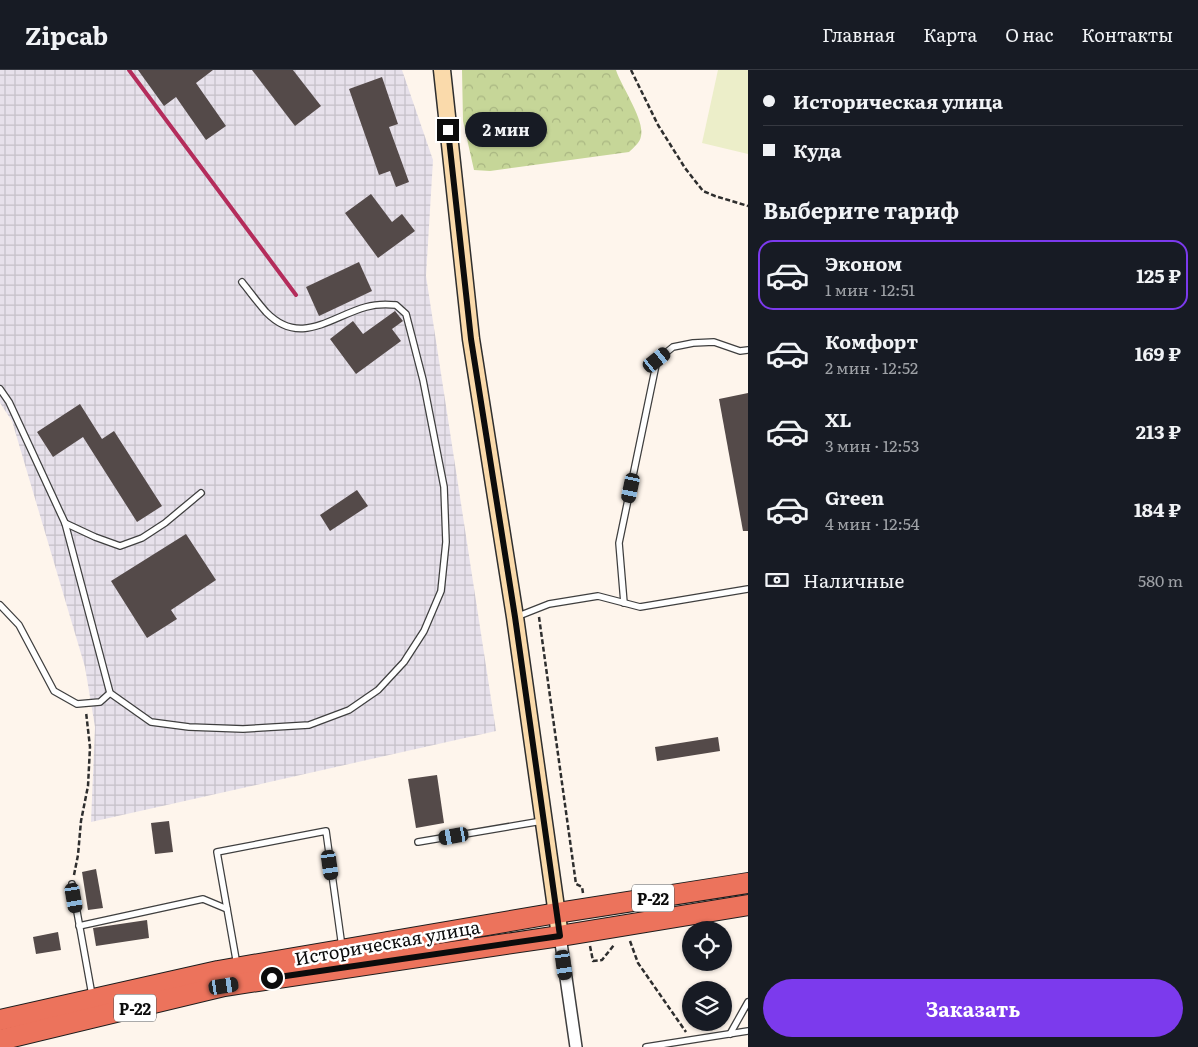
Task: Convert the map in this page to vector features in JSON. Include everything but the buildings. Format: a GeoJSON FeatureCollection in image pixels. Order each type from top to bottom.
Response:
{"type":"FeatureCollection","features":[{"type":"Feature","properties":{"kind":"highway","name":"Историческая улица"},"geometry":{"type":"LineString","coordinates":[[0,1020],[237,968],[557,913],[748,883]]}},
{"type":"Feature","properties":{"kind":"highway","name":"Историческая улица"},"geometry":{"type":"LineString","coordinates":[[0,1040],[224,986],[560,936],[748,905]]}},
{"type":"Feature","properties":{"kind":"main road"},"geometry":{"type":"LineString","coordinates":[[442,70],[471,339],[515,617],[560,936]]}},
{"type":"Feature","properties":{"kind":"street"},"geometry":{"type":"LineString","coordinates":[[560,936],[576,1047]]}},
{"type":"Feature","properties":{"kind":"lane"},"geometry":{"type":"LineString","coordinates":[[0,389],[9,402],[65,523],[110,693],[151,722],[189,727],[243,729],[309,725],[349,710],[378,690],[404,662],[419,639],[441,591],[446,542],[444,487],[423,380],[406,314],[396,305],[384,304],[366,307],[310,329],[297,329],[283,325],[267,313],[242,282]]}},
{"type":"Feature","properties":{"kind":"lane"},"geometry":{"type":"LineString","coordinates":[[624,603],[619,542],[657,360],[673,347],[693,343],[714,342],[740,352],[748,350]]}},
{"type":"Feature","properties":{"kind":"lane"},"geometry":{"type":"LineString","coordinates":[[65,523],[120,546],[142,538],[165,523],[201,493]]}},
{"type":"Feature","properties":{"kind":"lane"},"geometry":{"type":"LineString","coordinates":[[515,617],[549,604],[598,596],[640,607],[748,589]]}},
{"type":"Feature","properties":{"kind":"lane"},"geometry":{"type":"LineString","coordinates":[[0,605],[19,625],[54,691],[77,704],[100,702],[110,693]]}},
{"type":"Feature","properties":{"kind":"lane"},"geometry":{"type":"LineString","coordinates":[[418,842],[544,820]]}},
{"type":"Feature","properties":{"kind":"lane"},"geometry":{"type":"LineString","coordinates":[[237,968],[217,852],[326,831],[342,950]]}},
{"type":"Feature","properties":{"kind":"lane"},"geometry":{"type":"LineString","coordinates":[[72,884],[92,999]]}},
{"type":"Feature","properties":{"kind":"lane"},"geometry":{"type":"LineString","coordinates":[[79,926],[202,899],[227,910]]}},
{"type":"Feature","properties":{"kind":"lane"},"geometry":{"type":"LineString","coordinates":[[730,1034],[748,1002]]}},
{"type":"Feature","properties":{"kind":"lane"},"geometry":{"type":"LineString","coordinates":[[646,1047],[748,1031]]}},
{"type":"Feature","properties":{"kind":"lane"},"geometry":{"type":"LineString","coordinates":[[691,1040],[692,1047]]}},
{"type":"Feature","properties":{"kind":"path"},"geometry":{"type":"LineString","coordinates":[[630,70],[658,125],[685,168],[704,191],[714,196],[748,206]]}},
{"type":"Feature","properties":{"kind":"path"},"geometry":{"type":"LineString","coordinates":[[538,608],[576,884],[582,887],[585,909]]}},
{"type":"Feature","properties":{"kind":"path"},"geometry":{"type":"LineString","coordinates":[[72,884],[88,786],[90,748],[86,704]]}},
{"type":"Feature","properties":{"kind":"path"},"geometry":{"type":"LineString","coordinates":[[588,931],[593,961],[602,960],[612,945],[621,942]]}},
{"type":"Feature","properties":{"kind":"path"},"geometry":{"type":"LineString","coordinates":[[630,940],[638,963],[691,1040]]}},
{"type":"Feature","properties":{"kind":"shaded area"},"geometry":{"type":"Polygon","coordinates":[[[0,70],[402,70],[433,160],[426,276],[496,731],[91,822],[95,727],[85,667],[12,421],[0,403],[0,70]]]}},
{"type":"Feature","properties":{"kind":"green space"},"geometry":{"type":"Polygon","coordinates":[[[462,70],[616,70],[636,112],[641,129],[640,138],[629,152],[490,171],[474,170],[463,121],[462,70]]]}},
{"type":"Feature","properties":{"kind":"green space"},"geometry":{"type":"Polygon","coordinates":[[[718,70],[748,70],[748,154],[702,143],[718,70]]]}},
{"type":"Feature","properties":{"kind":"railway"},"geometry":{"type":"LineString","coordinates":[[129,70],[296,295]]}},
{"type":"Feature","properties":{"kind":"route"},"geometry":{"type":"LineString","coordinates":[[272,978],[560,936],[515,617],[471,339],[448,130]]}}]}
